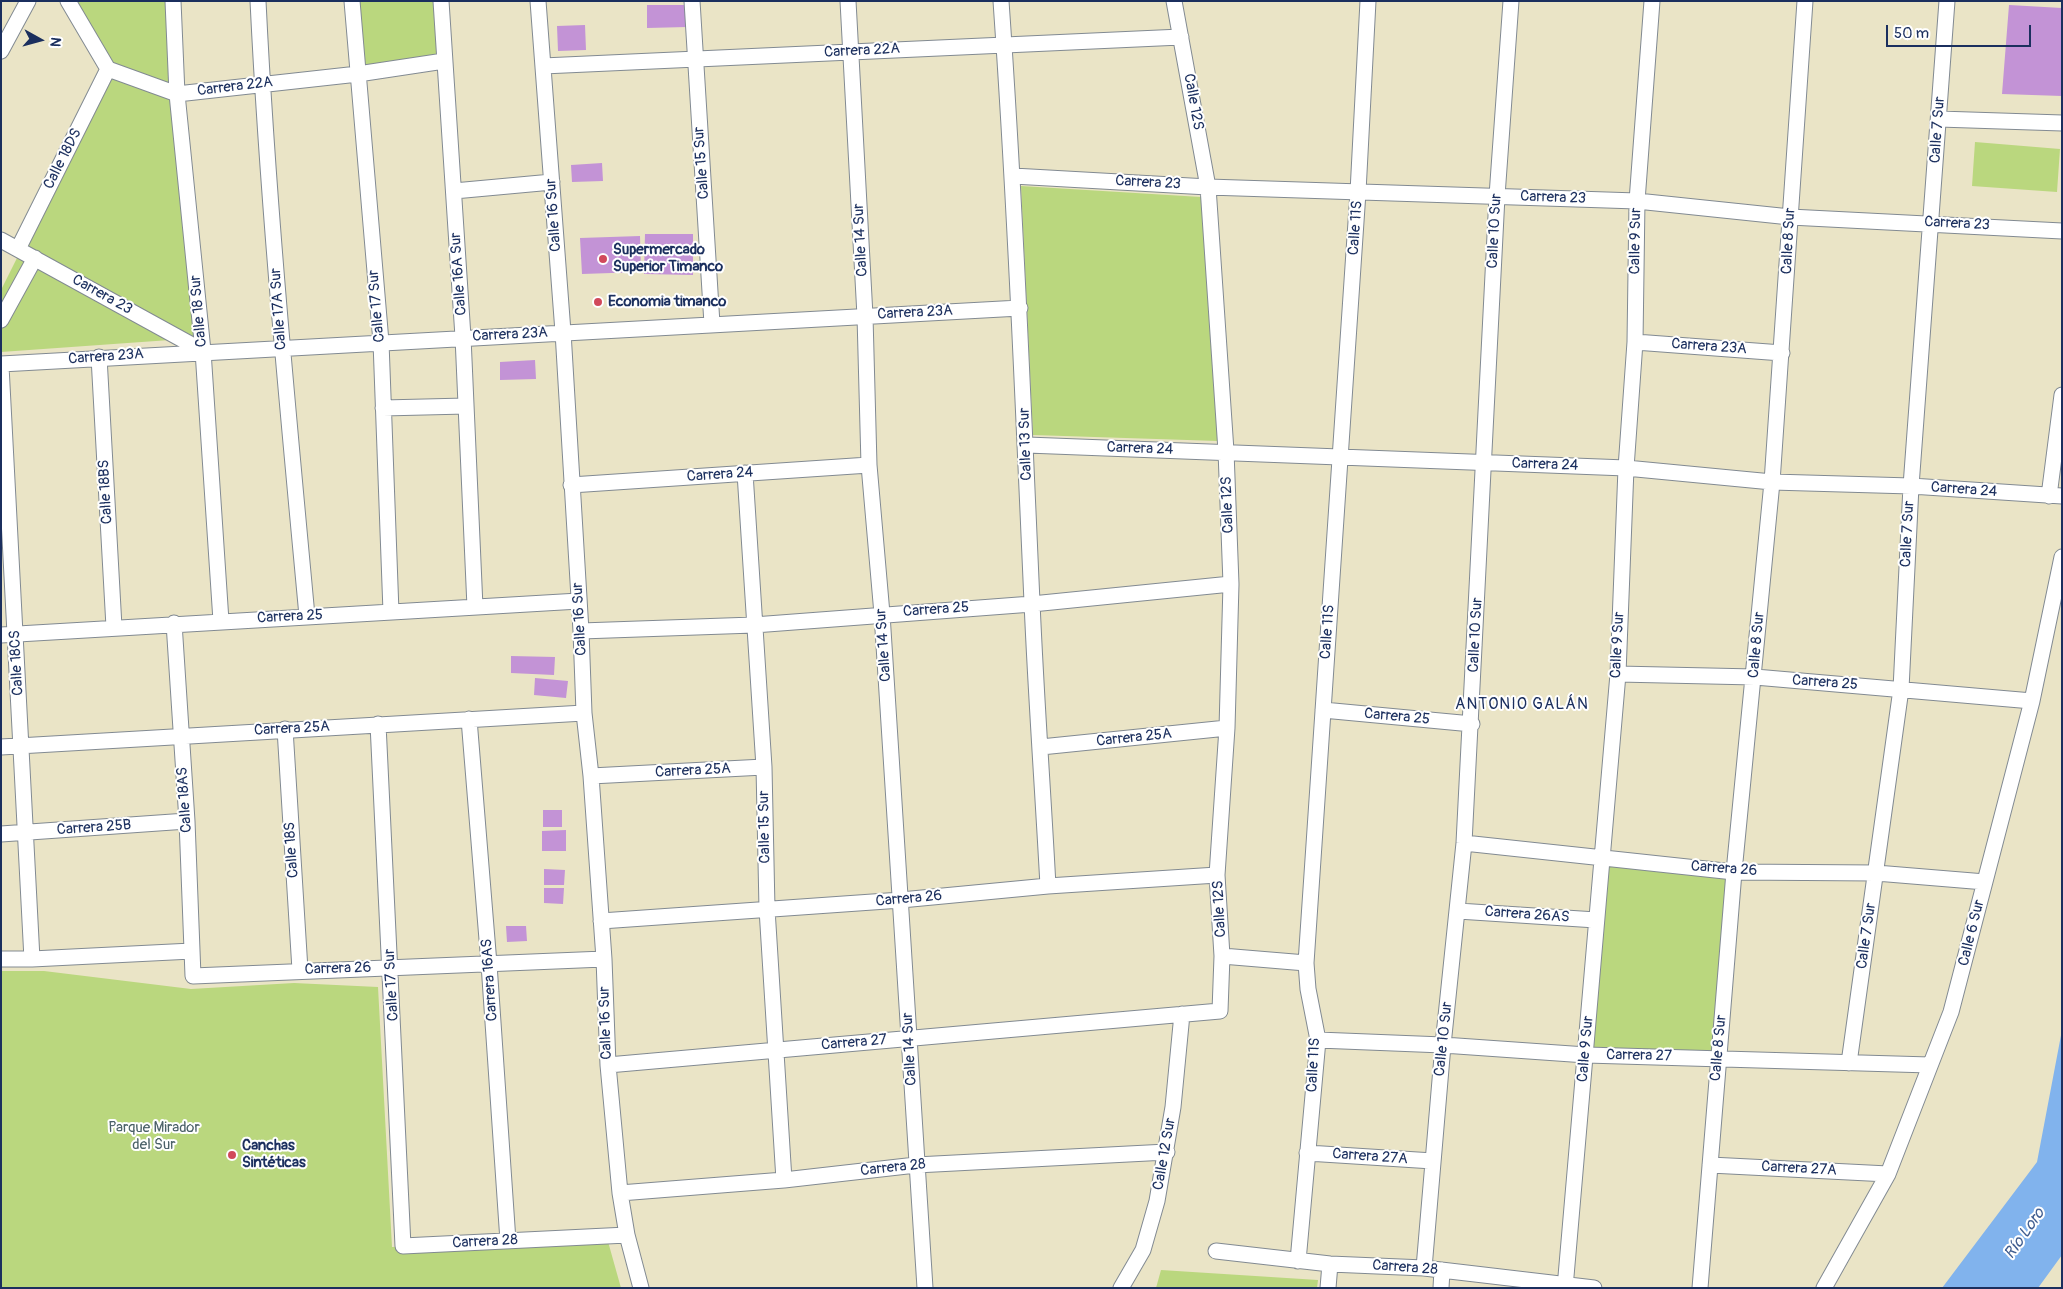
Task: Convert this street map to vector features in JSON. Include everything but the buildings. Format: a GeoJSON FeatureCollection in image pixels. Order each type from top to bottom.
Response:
{"type":"FeatureCollection","features":[{"type":"Feature","properties":{"kind":"street"},"geometry":{"type":"LineString","coordinates":[[1,51],[28,1]]}},
{"type":"Feature","properties":{"kind":"street"},"geometry":{"type":"LineString","coordinates":[[68,1],[108,69]]}},
{"type":"Feature","properties":{"kind":"street","name":"Calle 18 Sur"},"geometry":{"type":"LineString","coordinates":[[172,1],[178,94],[202,351],[221,621]]}},
{"type":"Feature","properties":{"kind":"street","name":"Calle 17A Sur"},"geometry":{"type":"LineString","coordinates":[[258,1],[262,83],[282,347],[307,616]]}},
{"type":"Feature","properties":{"kind":"street","name":"Calle 17 Sur"},"geometry":{"type":"LineString","coordinates":[[352,1],[381,342],[391,612]]}},
{"type":"Feature","properties":{"kind":"street","name":"Calle 16A Sur"},"geometry":{"type":"LineString","coordinates":[[442,1],[444,61],[463,337],[475,607]]}},
{"type":"Feature","properties":{"kind":"street","name":"Calle 16 Sur"},"geometry":{"type":"LineString","coordinates":[[538,1],[563,332],[581,631],[584,713],[591,776],[604,959],[608,1065],[620,1193],[628,1235],[642,1288]]}},
{"type":"Feature","properties":{"kind":"street","name":"Calle 15 Sur"},"geometry":{"type":"LineString","coordinates":[[692,1],[712,324]]}},
{"type":"Feature","properties":{"kind":"street","name":"Calle 14 Sur"},"geometry":{"type":"LineString","coordinates":[[848,1],[865,316],[869,465],[882,614],[925,1288]]}},
{"type":"Feature","properties":{"kind":"street","name":"Calle 13 Sur"},"geometry":{"type":"LineString","coordinates":[[1001,1],[1013,176],[1027,445],[1032,604],[1048,886]]}},
{"type":"Feature","properties":{"kind":"street","name":"Calle 12S"},"geometry":{"type":"LineString","coordinates":[[1174,1],[1208,187],[1226,451],[1231,584],[1227,728],[1218,874],[1222,956],[1220,1011]]}},
{"type":"Feature","properties":{"kind":"street","name":"Calle 11S"},"geometry":{"type":"LineString","coordinates":[[1298,1261],[1318,1040],[1308,989],[1306,963],[1341,456],[1368,1]]}},
{"type":"Feature","properties":{"kind":"street","name":"Calle 10 Sur"},"geometry":{"type":"LineString","coordinates":[[1424,1268],[1443,1045],[1464,843],[1472,724],[1497,196],[1511,1]]}},
{"type":"Feature","properties":{"kind":"street","name":"Calle 9 Sur"},"geometry":{"type":"LineString","coordinates":[[1565,1286],[1618,674],[1626,468],[1635,342],[1637,201],[1652,1]]}},
{"type":"Feature","properties":{"kind":"street","name":"Calle 8 Sur"},"geometry":{"type":"LineString","coordinates":[[1700,1288],[1734,872],[1772,482],[1805,1]]}},
{"type":"Feature","properties":{"kind":"street","name":"Calle 7 Sur"},"geometry":{"type":"LineString","coordinates":[[1849,1063],[1901,689],[1911,486],[1932,223],[1946,1]]}},
{"type":"Feature","properties":{"kind":"street","name":"Carrera 22A"},"geometry":{"type":"LineString","coordinates":[[543,66],[1181,37]]}},
{"type":"Feature","properties":{"kind":"street","name":"Carrera 22A"},"geometry":{"type":"LineString","coordinates":[[108,69],[178,94],[262,83],[358,74],[444,61]]}},
{"type":"Feature","properties":{"kind":"street","name":"Calle 18DS"},"geometry":{"type":"LineString","coordinates":[[18,249],[108,69]]}},
{"type":"Feature","properties":{"kind":"street"},"geometry":{"type":"LineString","coordinates":[[1939,119],[2062,123]]}},
{"type":"Feature","properties":{"kind":"street","name":"Carrera 23"},"geometry":{"type":"LineString","coordinates":[[1013,176],[1208,187],[1637,201],[1790,217],[2062,230]]}},
{"type":"Feature","properties":{"kind":"street"},"geometry":{"type":"LineString","coordinates":[[454,191],[552,182]]}},
{"type":"Feature","properties":{"kind":"street","name":"Carrera 23"},"geometry":{"type":"LineString","coordinates":[[1,240],[202,351]]}},
{"type":"Feature","properties":{"kind":"street"},"geometry":{"type":"LineString","coordinates":[[1,320],[35,258]]}},
{"type":"Feature","properties":{"kind":"street","name":"Carrera 23A"},"geometry":{"type":"LineString","coordinates":[[1,365],[202,351],[1020,308]]}},
{"type":"Feature","properties":{"kind":"street","name":"Carrera 23A"},"geometry":{"type":"LineString","coordinates":[[1635,342],[1782,353]]}},
{"type":"Feature","properties":{"kind":"street","name":"Calle 18BS"},"geometry":{"type":"LineString","coordinates":[[99,357],[114,627]]}},
{"type":"Feature","properties":{"kind":"street","name":"Calle 18CS"},"geometry":{"type":"LineString","coordinates":[[1,365],[8,635],[21,746],[32,959]]}},
{"type":"Feature","properties":{"kind":"street"},"geometry":{"type":"LineString","coordinates":[[2055,496],[2062,394]]}},
{"type":"Feature","properties":{"kind":"street"},"geometry":{"type":"LineString","coordinates":[[383,408],[466,406]]}},
{"type":"Feature","properties":{"kind":"street","name":"Carrera 24"},"geometry":{"type":"LineString","coordinates":[[1027,445],[1226,451],[1626,468],[1772,482],[1911,486],[2055,496]]}},
{"type":"Feature","properties":{"kind":"street","name":"Carrera 24"},"geometry":{"type":"LineString","coordinates":[[571,485],[869,465]]}},
{"type":"Feature","properties":{"kind":"street","name":"Calle 15 Sur"},"geometry":{"type":"LineString","coordinates":[[745,473],[764,767],[767,909],[784,1180]]}},
{"type":"Feature","properties":{"kind":"street","name":"Calle 6 Sur"},"geometry":{"type":"LineString","coordinates":[[1824,1288],[1888,1174],[1951,1012],[2032,700],[2062,557]]}},
{"type":"Feature","properties":{"kind":"street","name":"Carrera 25"},"geometry":{"type":"LineString","coordinates":[[581,631],[754,626],[882,614],[1032,604],[1231,584]]}},
{"type":"Feature","properties":{"kind":"street","name":"Carrera 25"},"geometry":{"type":"LineString","coordinates":[[8,635],[114,627],[579,601]]}},
{"type":"Feature","properties":{"kind":"street","name":"Calle 18AS"},"geometry":{"type":"LineString","coordinates":[[174,624],[187,821],[193,976]]}},
{"type":"Feature","properties":{"kind":"street","name":"Carrera 25"},"geometry":{"type":"LineString","coordinates":[[1618,674],[1754,678],[2032,700]]}},
{"type":"Feature","properties":{"kind":"street","name":"Carrera 25"},"geometry":{"type":"LineString","coordinates":[[1323,710],[1472,724]]}},
{"type":"Feature","properties":{"kind":"street","name":"Carrera 25A"},"geometry":{"type":"LineString","coordinates":[[1,747],[180,735],[584,713]]}},
{"type":"Feature","properties":{"kind":"street","name":"Carrera 16AS"},"geometry":{"type":"LineString","coordinates":[[468,719],[489,964],[508,1241]]}},
{"type":"Feature","properties":{"kind":"street","name":"Calle 17 Sur"},"geometry":{"type":"LineString","coordinates":[[378,724],[403,1246]]}},
{"type":"Feature","properties":{"kind":"street","name":"Carrera 25A"},"geometry":{"type":"LineString","coordinates":[[1041,747],[1227,728]]}},
{"type":"Feature","properties":{"kind":"street","name":"Calle 18S"},"geometry":{"type":"LineString","coordinates":[[284,729],[300,970]]}},
{"type":"Feature","properties":{"kind":"street","name":"Carrera 25A"},"geometry":{"type":"LineString","coordinates":[[591,776],[764,767]]}},
{"type":"Feature","properties":{"kind":"street","name":"Carrera 25B"},"geometry":{"type":"LineString","coordinates":[[1,834],[187,821]]}},
{"type":"Feature","properties":{"kind":"street","name":"Carrera 26"},"geometry":{"type":"LineString","coordinates":[[1464,843],[1734,872],[1876,873],[1985,882]]}},
{"type":"Feature","properties":{"kind":"street","name":"Carrera 26"},"geometry":{"type":"LineString","coordinates":[[601,921],[901,900],[1048,886],[1218,874]]}},
{"type":"Feature","properties":{"kind":"street","name":"Carrera 26AS"},"geometry":{"type":"LineString","coordinates":[[1458,911],[1596,920]]}},
{"type":"Feature","properties":{"kind":"street"},"geometry":{"type":"LineString","coordinates":[[1,959],[192,951]]}},
{"type":"Feature","properties":{"kind":"street"},"geometry":{"type":"LineString","coordinates":[[1222,956],[1306,963]]}},
{"type":"Feature","properties":{"kind":"street","name":"Carrera 26"},"geometry":{"type":"LineString","coordinates":[[193,976],[300,970],[604,959]]}},
{"type":"Feature","properties":{"kind":"street","name":"Carrera 27"},"geometry":{"type":"LineString","coordinates":[[608,1065],[1220,1011]]}},
{"type":"Feature","properties":{"kind":"street","name":"Calle 12 Sur"},"geometry":{"type":"LineString","coordinates":[[1121,1288],[1143,1250],[1167,1152],[1182,1014]]}},
{"type":"Feature","properties":{"kind":"street","name":"Carrera 27"},"geometry":{"type":"LineString","coordinates":[[1318,1040],[1443,1045],[1586,1055],[1930,1066]]}},
{"type":"Feature","properties":{"kind":"street","name":"Carrera 28"},"geometry":{"type":"LineString","coordinates":[[620,1193],[784,1180],[916,1164],[1167,1152]]}},
{"type":"Feature","properties":{"kind":"street","name":"Carrera 27A"},"geometry":{"type":"LineString","coordinates":[[1307,1153],[1433,1161]]}},
{"type":"Feature","properties":{"kind":"street","name":"Carrera 27A"},"geometry":{"type":"LineString","coordinates":[[1710,1165],[1888,1174]]}},
{"type":"Feature","properties":{"kind":"street","name":"Carrera 28"},"geometry":{"type":"LineString","coordinates":[[403,1246],[628,1235]]}},
{"type":"Feature","properties":{"kind":"street","name":"Carrera 28"},"geometry":{"type":"LineString","coordinates":[[1216,1251],[1330,1264],[1424,1268],[1594,1288]]}},
{"type":"Feature","properties":{"kind":"street"},"geometry":{"type":"LineString","coordinates":[[1328,1288],[1330,1264]]}},
{"type":"Feature","properties":{"kind":"street"},"geometry":{"type":"LineString","coordinates":[[1440,1288],[1442,1270]]}},
{"type":"Feature","properties":{"kind":"green space"},"geometry":{"type":"Polygon","coordinates":[[[73,1],[169,1],[198,338],[1,352],[1,290],[114,64],[73,1]]]}},
{"type":"Feature","properties":{"kind":"green space"},"geometry":{"type":"Polygon","coordinates":[[[357,1],[438,1],[438,55],[362,68],[357,1]]]}},
{"type":"Feature","properties":{"kind":"green space"},"geometry":{"type":"Polygon","coordinates":[[[1975,142],[2060,149],[2057,192],[1972,186],[1975,142]]]}},
{"type":"Feature","properties":{"kind":"green space"},"geometry":{"type":"Polygon","coordinates":[[[1021,186],[1201,197],[1218,441],[1033,435],[1021,186]]]}},
{"type":"Feature","properties":{"kind":"green space"},"geometry":{"type":"Polygon","coordinates":[[[1601,858],[1734,872],[1718,1058],[1586,1055],[1601,858]]]}},
{"type":"Feature","properties":{"kind":"green space","name":"Parque Mirador del Sur"},"geometry":{"type":"Polygon","coordinates":[[[1,971],[44,971],[191,989],[294,983],[378,987],[392,1247],[607,1238],[621,1288],[1,1288],[1,971]]]}},
{"type":"Feature","properties":{"kind":"green space"},"geometry":{"type":"Polygon","coordinates":[[[1161,1270],[1318,1280],[1317,1288],[1156,1288],[1161,1270]]]}},
{"type":"Feature","properties":{"kind":"water","name":"Río Loro"},"geometry":{"type":"Polygon","coordinates":[[[2062,1030],[2062,1255],[2038,1288],[1942,1288],[2037,1162],[2062,1030]]]}},
{"type":"Feature","properties":{"kind":"place","name":"Supermercado Superior Timanco"},"geometry":{"type":"Point","coordinates":[603,259]}},
{"type":"Feature","properties":{"kind":"place","name":"Economia timanco"},"geometry":{"type":"Point","coordinates":[598,302]}},
{"type":"Feature","properties":{"kind":"place","name":"Canchas Sintéticas"},"geometry":{"type":"Point","coordinates":[232,1155]}},
{"type":"Feature","properties":{"kind":"district","name":"ANTONIO GALÁN"},"geometry":{"type":"Point","coordinates":[1522,705]}}]}
